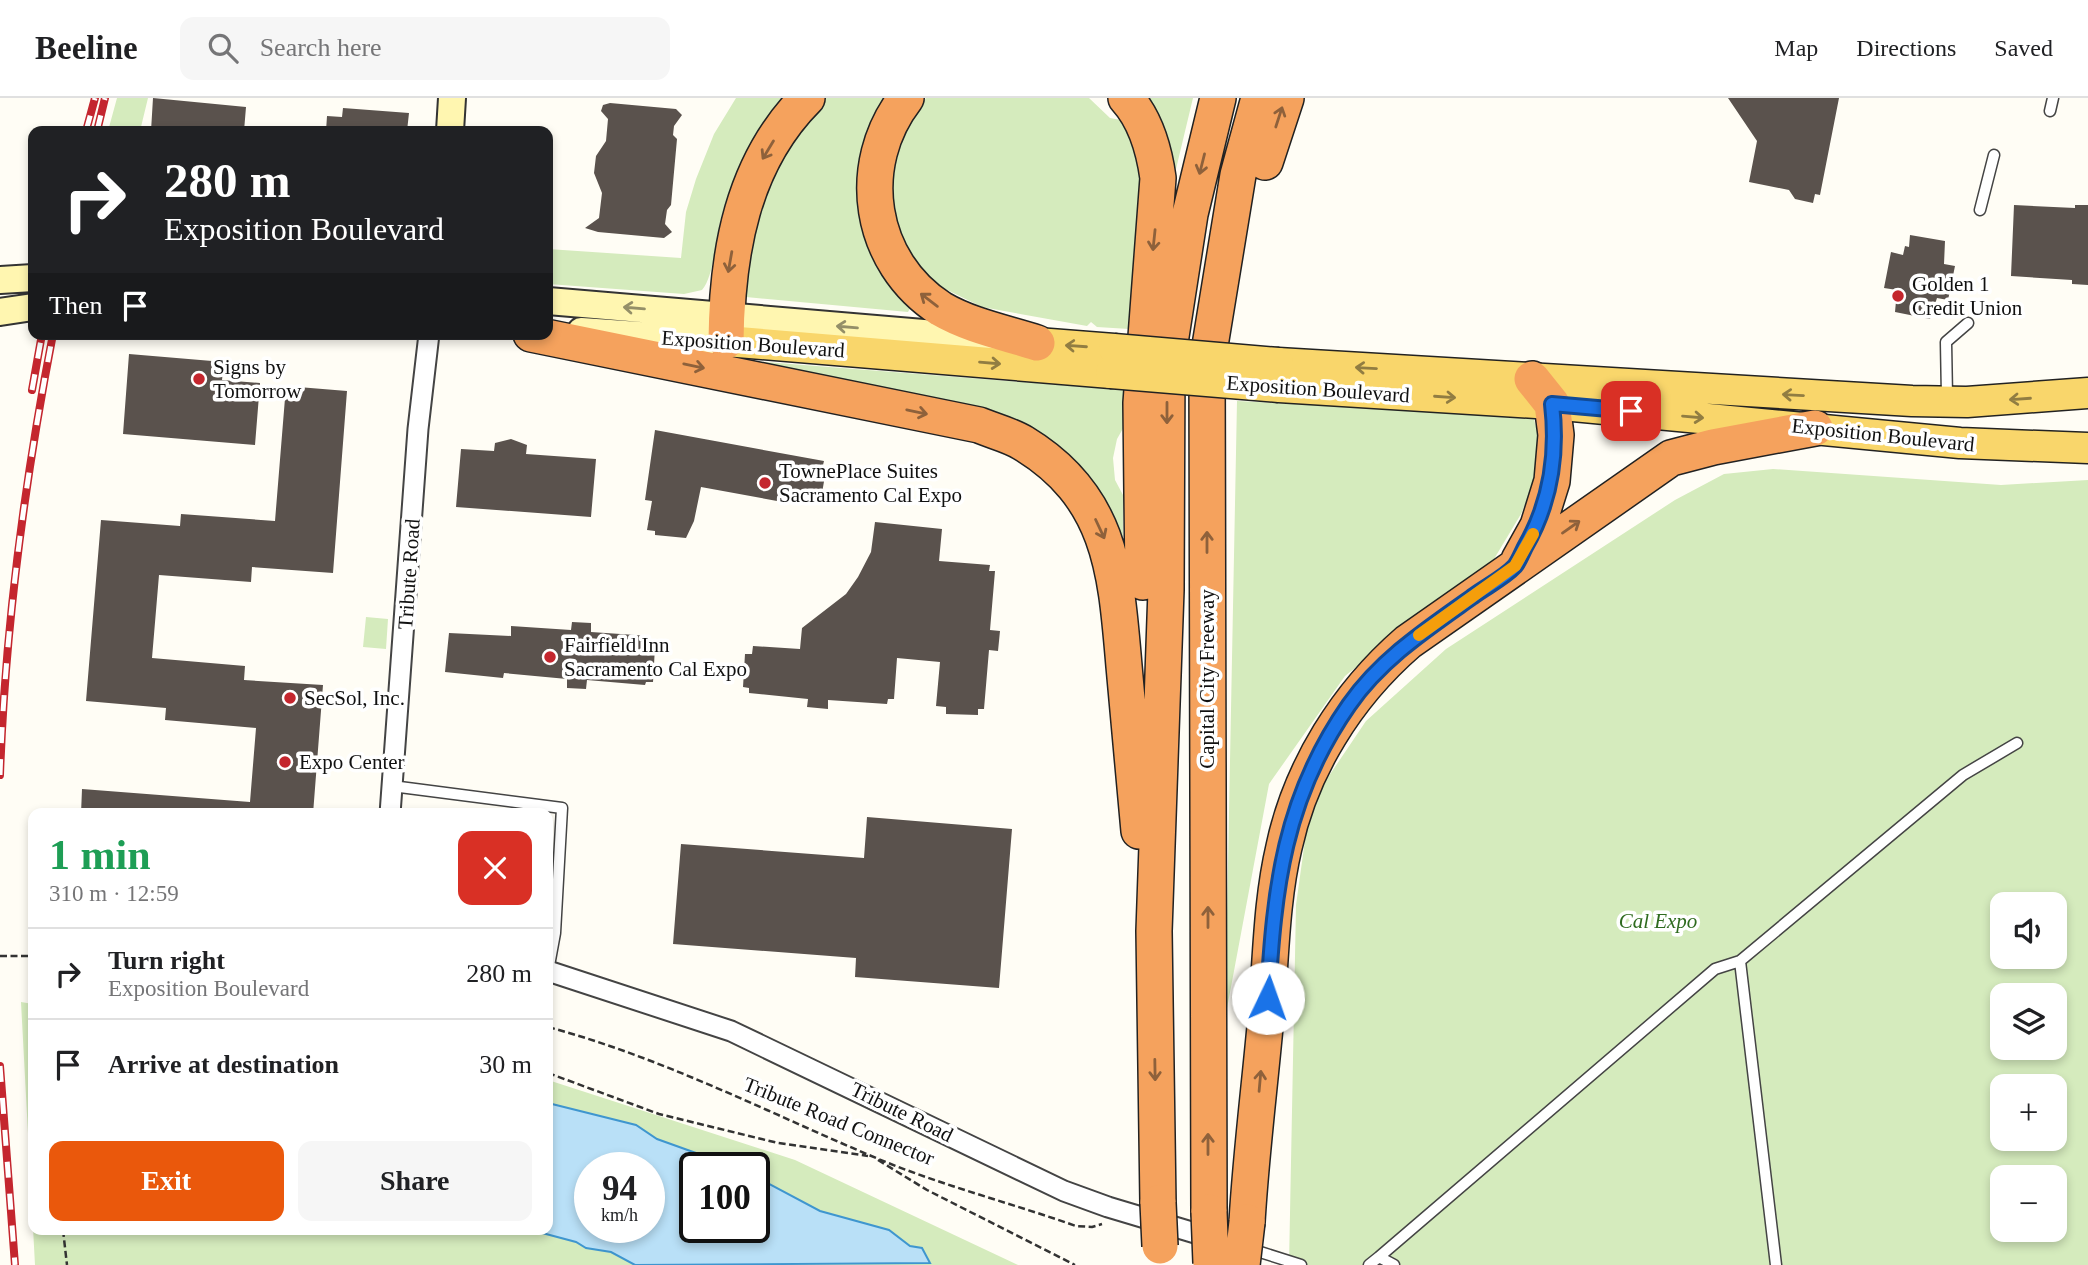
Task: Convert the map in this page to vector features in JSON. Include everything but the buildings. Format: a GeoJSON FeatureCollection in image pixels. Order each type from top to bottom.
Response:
{"type":"FeatureCollection","features":[{"type":"Feature","properties":{"kind":"highway"},"geometry":{"type":"LineString","coordinates":[[726,329],[729,268],[749,190],[782,127],[807,98]]}},
{"type":"Feature","properties":{"kind":"highway"},"geometry":{"type":"LineString","coordinates":[[906,98],[885,131],[874,176],[877,217],[891,257],[917,291],[940,308],[973,323],[1037,343]]}},
{"type":"Feature","properties":{"kind":"highway"},"geometry":{"type":"LineString","coordinates":[[1126,98],[1144,125],[1151,142],[1158,178],[1144,332],[1141,442],[1146,783],[1154,931]]}},
{"type":"Feature","properties":{"kind":"highway","name":"Capital City Freeway"},"geometry":{"type":"LineString","coordinates":[[1160,1255],[1154,931],[1166,590],[1167,362],[1189,214],[1217,98]]}},
{"type":"Feature","properties":{"kind":"highway","name":"Capital City Freeway"},"geometry":{"type":"LineString","coordinates":[[1234,1253],[1209,1212],[1209,346],[1238,175],[1259,98]]}},
{"type":"Feature","properties":{"kind":"highway"},"geometry":{"type":"LineString","coordinates":[[1209,346],[1286,98]]}},
{"type":"Feature","properties":{"kind":"highway"},"geometry":{"type":"LineString","coordinates":[[553,338],[979,425],[1022,443],[1059,470],[1089,506],[1109,549],[1118,594],[1154,1001]]}},
{"type":"Feature","properties":{"kind":"highway"},"geometry":{"type":"LineString","coordinates":[[1515,566],[1538,526],[1552,481],[1556,435],[1542,392]]}},
{"type":"Feature","properties":{"kind":"highway"},"geometry":{"type":"LineString","coordinates":[[1234,1253],[1284,845],[1301,792],[1331,731],[1367,682],[1408,642],[1671,458],[1713,447],[1815,428]]}},
{"type":"Feature","properties":{"kind":"main road"},"geometry":{"type":"LineString","coordinates":[[450,126],[452,98]]}},
{"type":"Feature","properties":{"kind":"main road"},"geometry":{"type":"LineString","coordinates":[[0,280],[28,278]]}},
{"type":"Feature","properties":{"kind":"main road","name":"Exposition Boulevard"},"geometry":{"type":"LineString","coordinates":[[553,302],[726,329],[1279,375],[1542,392],[1947,401],[2088,393]]}},
{"type":"Feature","properties":{"kind":"main road"},"geometry":{"type":"LineString","coordinates":[[0,312],[28,308]]}},
{"type":"Feature","properties":{"kind":"main road","name":"Exposition Boulevard"},"geometry":{"type":"LineString","coordinates":[[553,329],[726,329],[1037,343],[1113,361]]}},
{"type":"Feature","properties":{"kind":"main road","name":"Exposition Boulevard"},"geometry":{"type":"LineString","coordinates":[[1542,392],[1815,428],[1960,443],[2088,448]]}},
{"type":"Feature","properties":{"kind":"street","name":"Tribute Road"},"geometry":{"type":"LineString","coordinates":[[390,808],[418,429],[428,340]]}},
{"type":"Feature","properties":{"kind":"street","name":"Tribute Road"},"geometry":{"type":"LineString","coordinates":[[553,973],[731,1031],[1063,1191],[1234,1253]]}},
{"type":"Feature","properties":{"kind":"lane"},"geometry":{"type":"LineString","coordinates":[[2050,111],[2053,98]]}},
{"type":"Feature","properties":{"kind":"lane"},"geometry":{"type":"LineString","coordinates":[[1980,210],[1994,155]]}},
{"type":"Feature","properties":{"kind":"lane"},"geometry":{"type":"LineString","coordinates":[[1947,401],[1946,342],[1968,323]]}},
{"type":"Feature","properties":{"kind":"lane"},"geometry":{"type":"LineString","coordinates":[[1369,1265],[1715,969],[1740,961],[1963,775],[2017,743]]}},
{"type":"Feature","properties":{"kind":"lane"},"geometry":{"type":"LineString","coordinates":[[392,786],[562,808],[553,944]]}},
{"type":"Feature","properties":{"kind":"lane"},"geometry":{"type":"LineString","coordinates":[[1740,961],[1776,1265]]}},
{"type":"Feature","properties":{"kind":"lane"},"geometry":{"type":"LineString","coordinates":[[1234,1253],[1301,1265]]}},
{"type":"Feature","properties":{"kind":"lane"},"geometry":{"type":"LineString","coordinates":[[1379,1257],[1394,1265]]}},
{"type":"Feature","properties":{"kind":"path"},"geometry":{"type":"LineString","coordinates":[[0,956],[28,956]]}},
{"type":"Feature","properties":{"kind":"path","name":"Tribute Road Connector"},"geometry":{"type":"LineString","coordinates":[[553,1029],[610,1046],[718,1088],[872,1157],[1076,1226],[1092,1227],[1104,1224],[1108,1207]]}},
{"type":"Feature","properties":{"kind":"path"},"geometry":{"type":"LineString","coordinates":[[553,1075],[659,1114],[778,1143],[872,1157],[927,1190],[1075,1265]]}},
{"type":"Feature","properties":{"kind":"path"},"geometry":{"type":"LineString","coordinates":[[64,1235],[67,1265]]}},
{"type":"Feature","properties":{"kind":"green space"},"geometry":{"type":"Polygon","coordinates":[[[117,98],[148,98],[141,126],[109,126],[117,98]]]}},
{"type":"Feature","properties":{"kind":"green space"},"geometry":{"type":"Polygon","coordinates":[[[736,98],[786,98],[758,138],[728,195],[710,274],[702,290],[684,294],[553,284],[553,249],[681,258],[686,212],[714,134],[736,98]]]}},
{"type":"Feature","properties":{"kind":"green space"},"geometry":{"type":"Polygon","coordinates":[[[819,98],[892,98],[873,131],[913,303],[908,312],[746,297],[753,210],[819,98]]]}},
{"type":"Feature","properties":{"kind":"green space"},"geometry":{"type":"Polygon","coordinates":[[[926,98],[1089,98],[1110,118],[1121,120],[1130,132],[1141,170],[1129,329],[1097,327],[1091,322],[1087,326],[982,307],[939,286],[936,288],[906,250],[898,230],[892,190],[897,151],[904,133],[926,98]]]}},
{"type":"Feature","properties":{"kind":"green space"},"geometry":{"type":"Polygon","coordinates":[[[1141,98],[1193,98],[1176,169],[1170,168],[1141,98]]]}},
{"type":"Feature","properties":{"kind":"green space"},"geometry":{"type":"Polygon","coordinates":[[[738,360],[1125,390],[1125,425],[1117,439],[1113,458],[1115,480],[1123,495],[1123,583],[1072,467],[738,360]]]}},
{"type":"Feature","properties":{"kind":"green space"},"geometry":{"type":"Polygon","coordinates":[[[1237,401],[1533,416],[1541,444],[1537,476],[1521,514],[1491,564],[1452,590],[1345,676],[1269,784],[1225,1019],[1237,401]]]}},
{"type":"Feature","properties":{"kind":"green space","name":"Cal Expo"},"geometry":{"type":"Polygon","coordinates":[[[1773,469],[2001,485],[2088,480],[2088,1265],[1289,1265],[1296,905],[1310,804],[1366,721],[1446,649],[1675,500],[1724,474],[1773,469]]]}},
{"type":"Feature","properties":{"kind":"green space"},"geometry":{"type":"Polygon","coordinates":[[[366,617],[388,619],[386,649],[363,647],[366,617]]]}},
{"type":"Feature","properties":{"kind":"green space"},"geometry":{"type":"Polygon","coordinates":[[[21,1002],[28,1003],[28,1133],[21,1002]]]}},
{"type":"Feature","properties":{"kind":"green space"},"geometry":{"type":"Polygon","coordinates":[[[553,1082],[795,1160],[1018,1265],[35,1265],[33,1235],[553,1235],[553,1082]]]}},
{"type":"Feature","properties":{"kind":"water"},"geometry":{"type":"Polygon","coordinates":[[[553,1104],[636,1125],[657,1139],[693,1152],[679,1152],[679,1243],[770,1243],[770,1184],[820,1211],[889,1230],[910,1246],[922,1248],[930,1263],[635,1265],[611,1252],[586,1248],[578,1243],[665,1243],[665,1152],[574,1152],[574,1241],[550,1235],[553,1235],[553,1104]]]}},
{"type":"Feature","properties":{"kind":"railway"},"geometry":{"type":"LineString","coordinates":[[87,126],[95,98]]}},
{"type":"Feature","properties":{"kind":"railway"},"geometry":{"type":"LineString","coordinates":[[98,126],[105,98]]}},
{"type":"Feature","properties":{"kind":"railway"},"geometry":{"type":"LineString","coordinates":[[32,390],[41,340]]}},
{"type":"Feature","properties":{"kind":"railway"},"geometry":{"type":"LineString","coordinates":[[0,775],[6,664],[18,554],[52,340]]}},
{"type":"Feature","properties":{"kind":"railway"},"geometry":{"type":"LineString","coordinates":[[0,1066],[15,1265]]}},
{"type":"Feature","properties":{"kind":"slow traffic"},"geometry":{"type":"LineString","coordinates":[[1419,635],[1515,566],[1533,534]]}},
{"type":"Feature","properties":{"kind":"place","name":"Golden 1 Credit Union"},"geometry":{"type":"Point","coordinates":[1898,296]}},
{"type":"Feature","properties":{"kind":"place","name":"Signs by Tomorrow"},"geometry":{"type":"Point","coordinates":[199,379]}},
{"type":"Feature","properties":{"kind":"place","name":"TownePlace Suites Sacramento Cal Expo"},"geometry":{"type":"Point","coordinates":[765,483]}},
{"type":"Feature","properties":{"kind":"place","name":"Fairfield Inn Sacramento Cal Expo"},"geometry":{"type":"Point","coordinates":[550,657]}},
{"type":"Feature","properties":{"kind":"place","name":"SecSol, Inc."},"geometry":{"type":"Point","coordinates":[290,698]}},
{"type":"Feature","properties":{"kind":"place","name":"Expo Center"},"geometry":{"type":"Point","coordinates":[285,762]}},
{"type":"Feature","properties":{"kind":"route"},"geometry":{"type":"LineString","coordinates":[[1268,998],[1276,896],[1284,845],[1301,792],[1331,731],[1367,682],[1408,642],[1515,566],[1538,526],[1552,481],[1556,435],[1552,404],[1631,411]]}}]}
